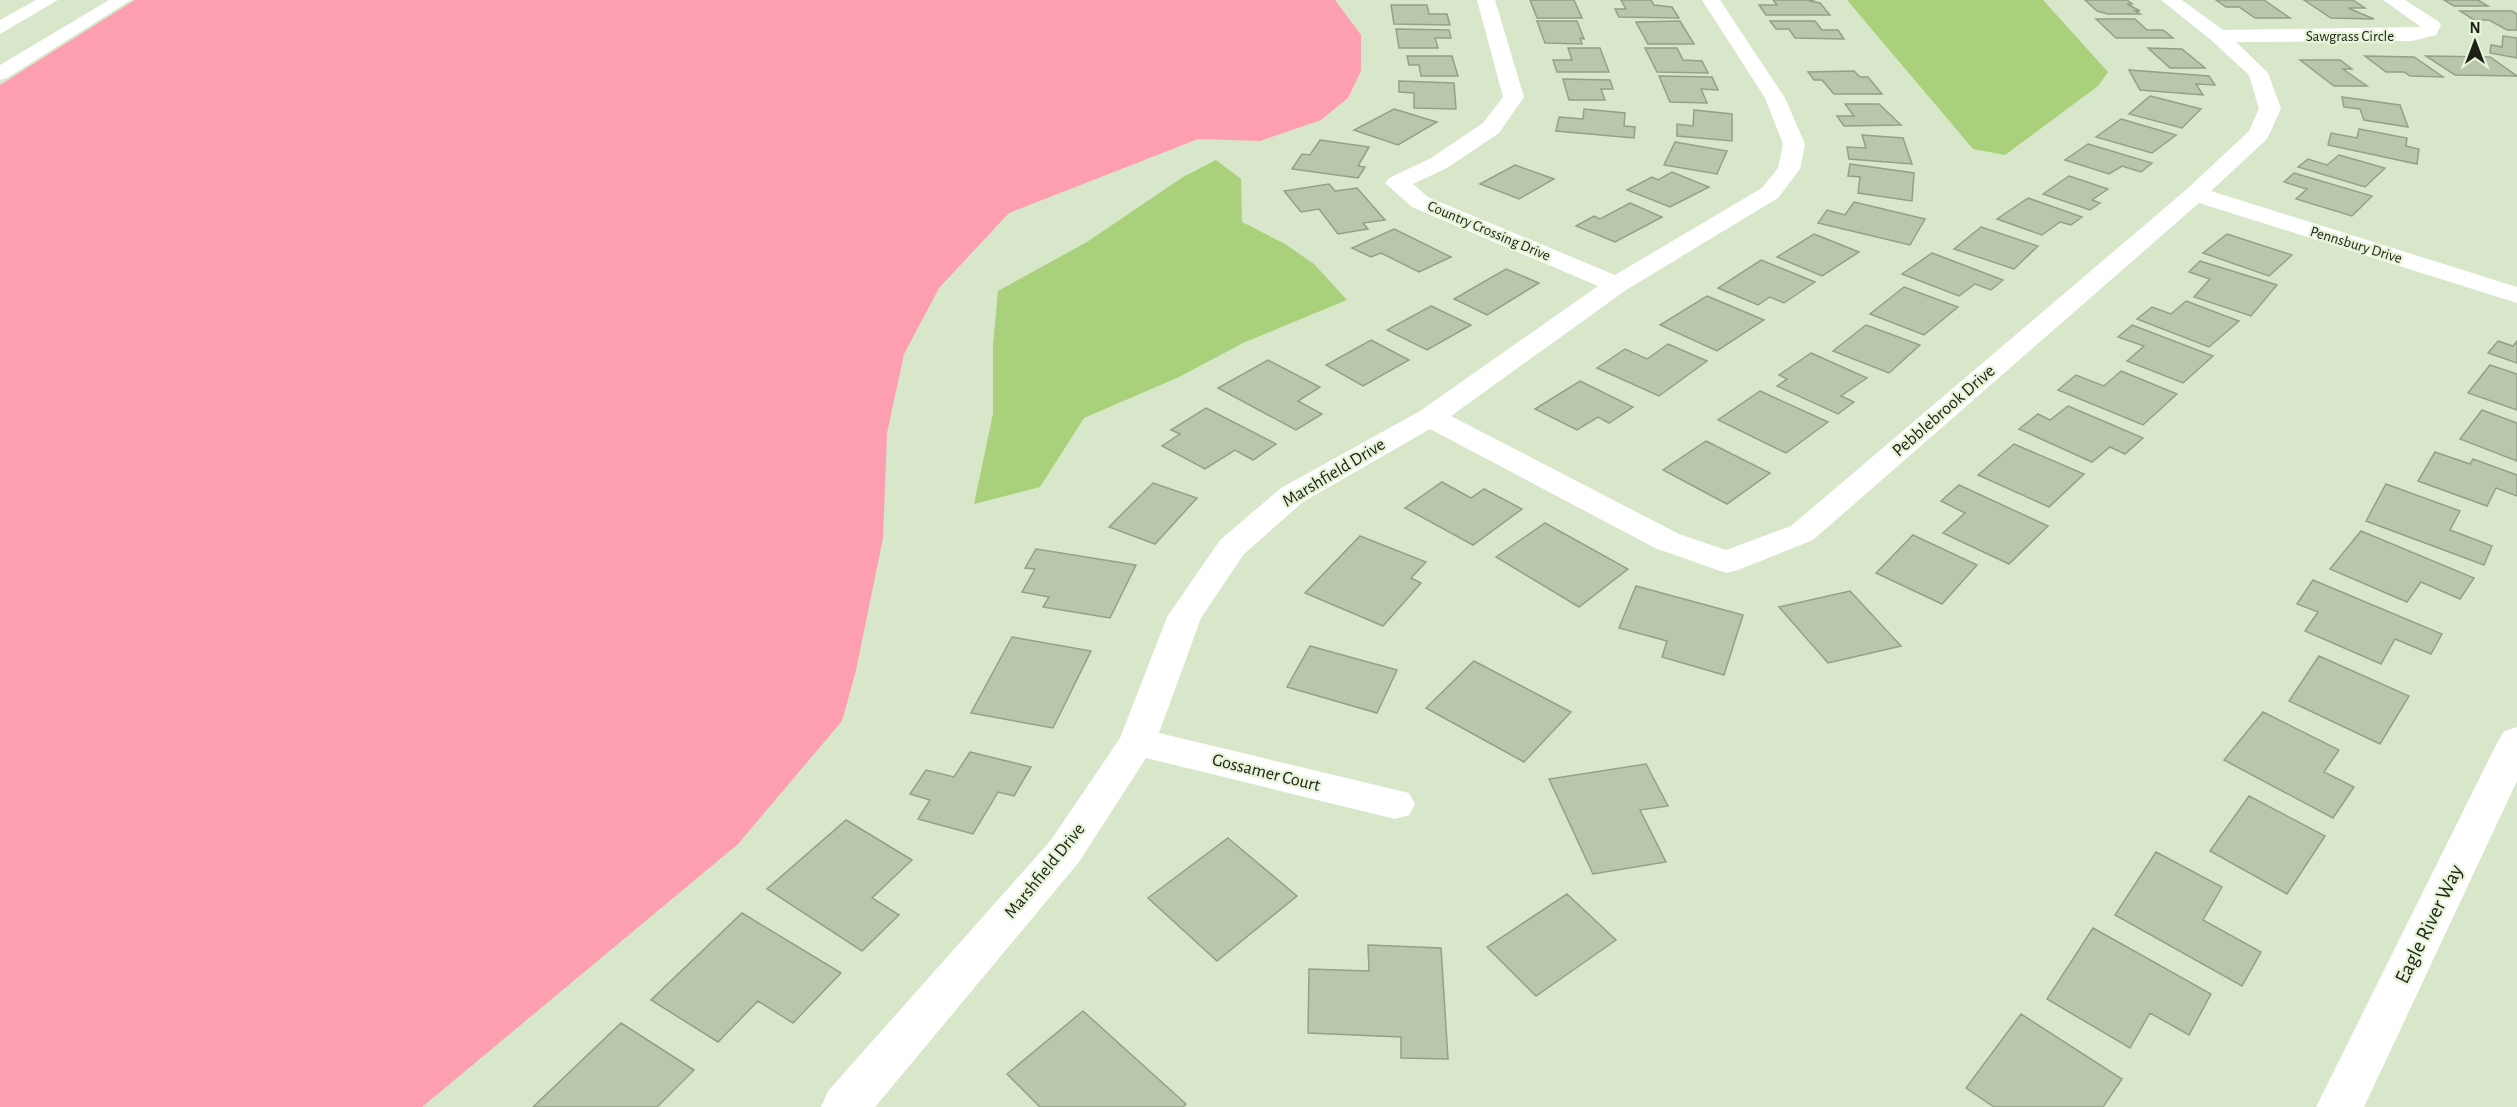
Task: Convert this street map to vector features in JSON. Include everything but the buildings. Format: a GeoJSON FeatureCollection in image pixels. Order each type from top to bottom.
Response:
{"type":"FeatureCollection","features":[{"type":"Feature","properties":{"kind":"main road"},"geometry":{"type":"LineString","coordinates":[[0,28],[49,0]]}},
{"type":"Feature","properties":{"kind":"main road"},"geometry":{"type":"LineString","coordinates":[[0,60],[101,0]]}},
{"type":"Feature","properties":{"kind":"main road"},"geometry":{"type":"LineString","coordinates":[[0,74],[122,0]]}},
{"type":"Feature","properties":{"kind":"main road","name":"Country Crossing Drive"},"geometry":{"type":"LineString","coordinates":[[1486,0],[1514,97],[1491,128],[1439,163],[1397,183],[1420,202],[1617,285]]}},
{"type":"Feature","properties":{"kind":"main road","name":"Marshfield Drive"},"geometry":{"type":"LineString","coordinates":[[849,1106],[1065,851],[1137,742],[1184,617],[1232,547],[1292,495],[1430,417],[1617,285],[1770,193],[1789,169],[1794,144],[1774,98],[1711,0]]}},
{"type":"Feature","properties":{"kind":"main road","name":"Pebblebrook Drive"},"geometry":{"type":"LineString","coordinates":[[1430,417],[1667,541],[1726,562],[1802,533],[2195,194],[2259,134],[2270,109],[2258,73],[2218,36],[2170,0]]}},
{"type":"Feature","properties":{"kind":"main road","name":"Sawgrass Circle"},"geometry":{"type":"LineString","coordinates":[[2218,36],[2412,35],[2429,31],[2431,25],[2392,0]]}},
{"type":"Feature","properties":{"kind":"main road","name":"Pennsbury Drive"},"geometry":{"type":"LineString","coordinates":[[2195,194],[2517,295]]}},
{"type":"Feature","properties":{"kind":"main road","name":"Eagle River Way"},"geometry":{"type":"LineString","coordinates":[[2340,1107],[2517,741]]}},
{"type":"Feature","properties":{"kind":"main road","name":"Gossamer Court"},"geometry":{"type":"LineString","coordinates":[[1137,742],[1395,804]]}},
{"type":"Feature","properties":{"kind":"shaded area"},"geometry":{"type":"Polygon","coordinates":[[[135,0],[1335,0],[1361,35],[1361,71],[1348,98],[1321,120],[1260,141],[1198,139],[1009,213],[939,288],[904,354],[887,433],[883,538],[856,670],[842,721],[738,844],[422,1107],[0,1107],[0,85],[135,0]]]}},
{"type":"Feature","properties":{"kind":"shaded area"},"geometry":{"type":"Polygon","coordinates":[[[1847,0],[2043,0],[2108,72],[2098,86],[2005,155],[1973,149],[1847,0]]]}},
{"type":"Feature","properties":{"kind":"shaded area"},"geometry":{"type":"Polygon","coordinates":[[[1216,160],[1241,179],[1242,222],[1285,244],[1314,264],[1347,300],[1243,343],[1179,377],[1084,418],[1040,487],[974,504],[993,414],[993,345],[998,291],[1087,242],[1183,177],[1216,160]]]}}]}
